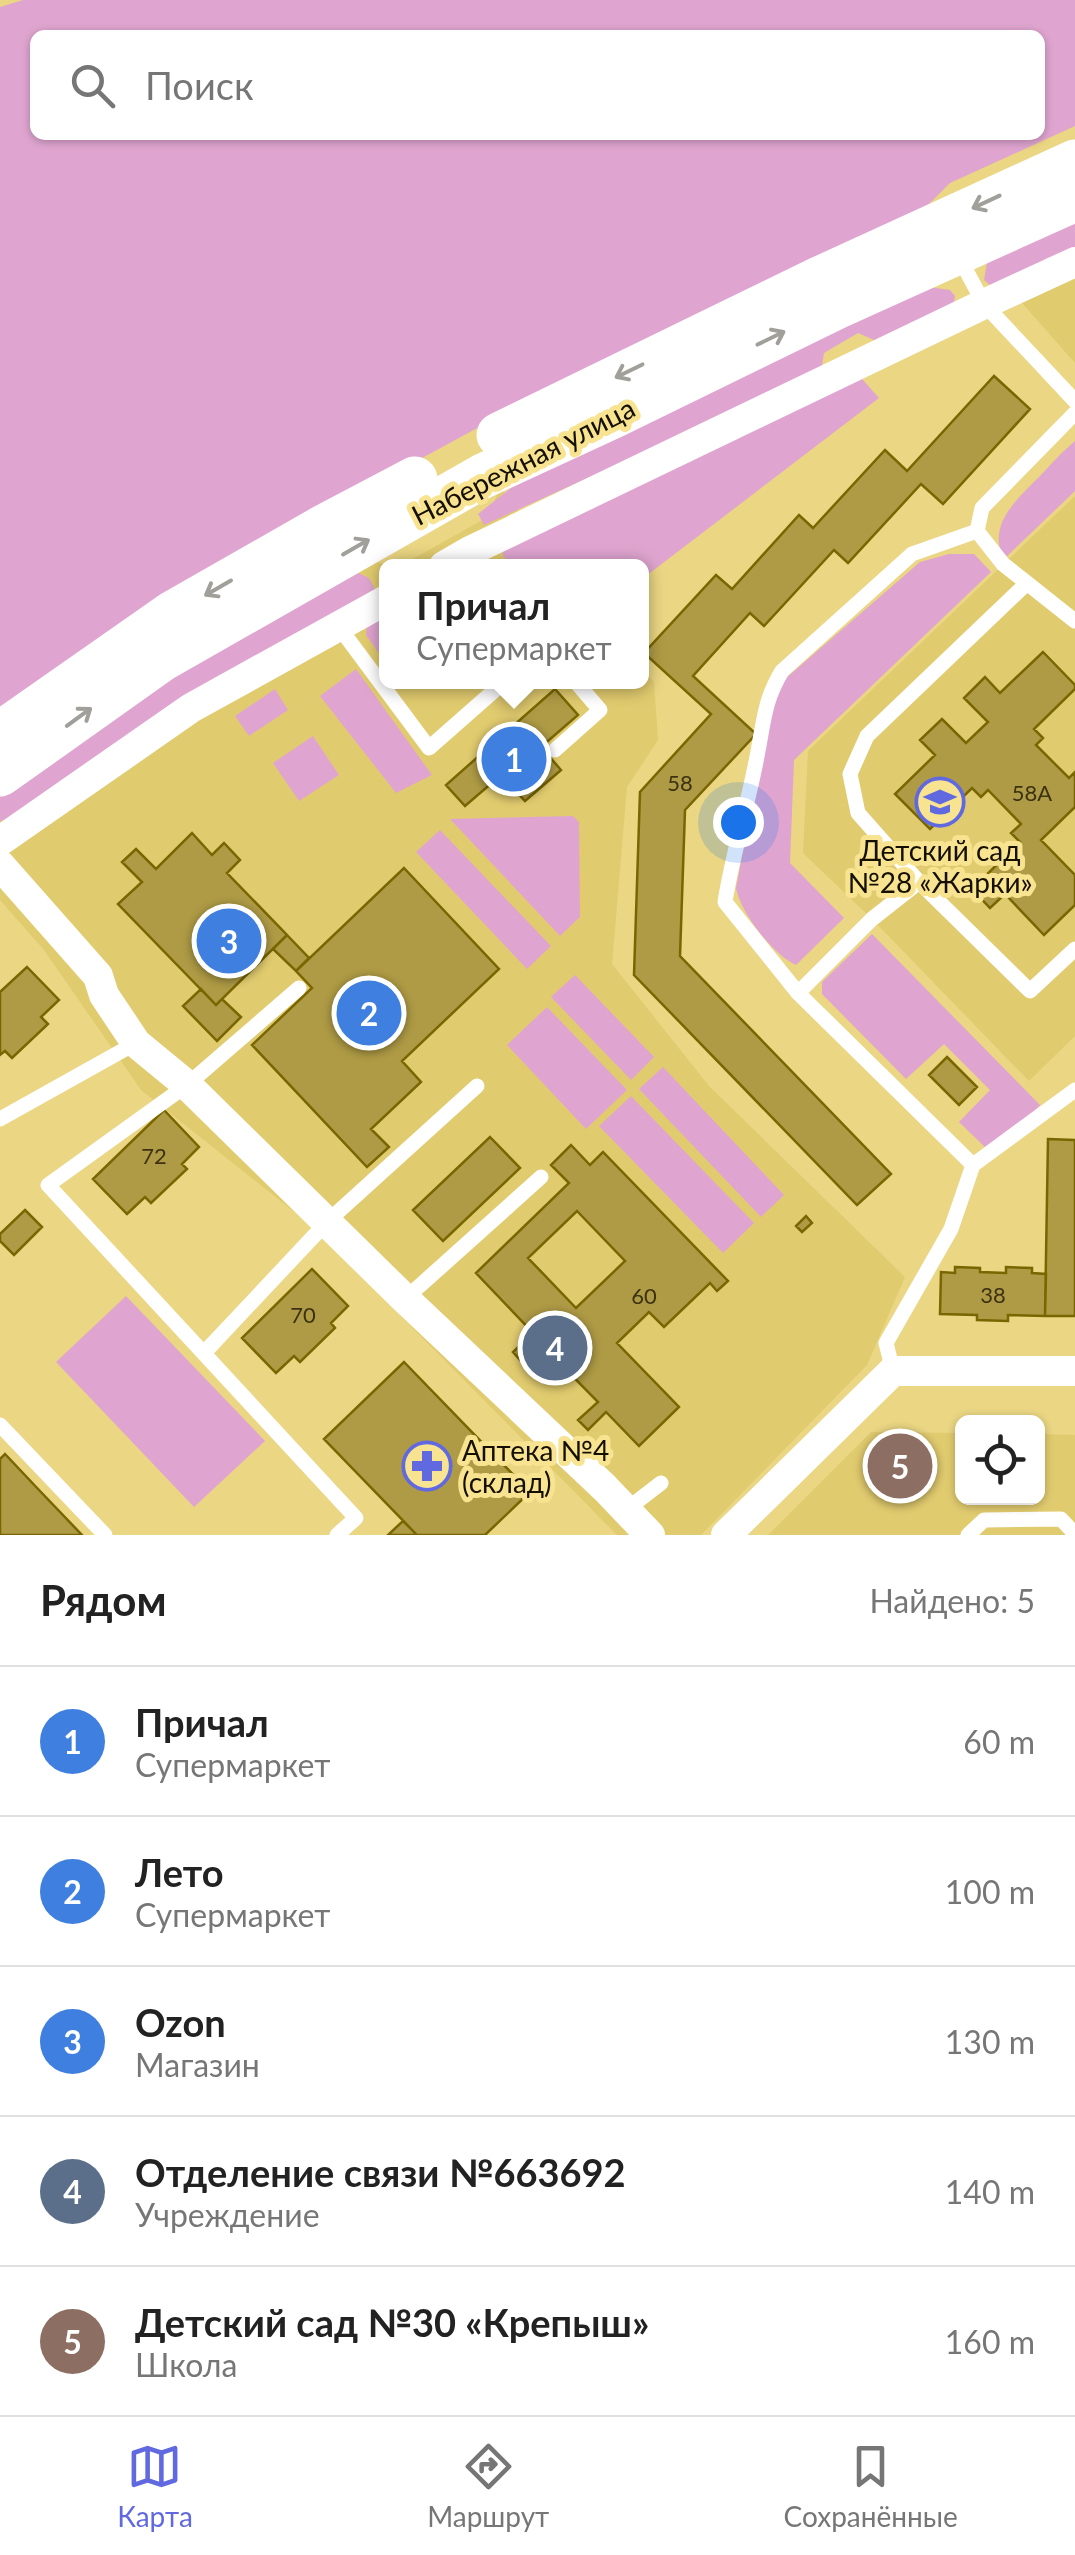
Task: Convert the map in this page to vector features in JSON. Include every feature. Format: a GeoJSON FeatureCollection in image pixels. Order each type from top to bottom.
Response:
{"type":"FeatureCollection","features":[{"type":"Feature","properties":{"kind":"main road","name":"Набережная улица"},"geometry":{"type":"LineString","coordinates":[[0,774],[162,659],[341,555],[483,476],[615,414],[712,349],[1075,162]]}},
{"type":"Feature","properties":{"kind":"main road","name":"Набережная улица"},"geometry":{"type":"LineString","coordinates":[[0,734],[173,614],[466,452],[712,349],[836,306],[1075,199]]}},
{"type":"Feature","properties":{"kind":"street"},"geometry":{"type":"LineString","coordinates":[[471,559],[1075,262]]}},
{"type":"Feature","properties":{"kind":"street"},"geometry":{"type":"LineString","coordinates":[[0,841],[191,708],[379,604]]}},
{"type":"Feature","properties":{"kind":"street"},"geometry":{"type":"LineString","coordinates":[[0,865],[98,976],[104,995],[136,1044],[187,1085],[650,1535]]}},
{"type":"Feature","properties":{"kind":"street"},"geometry":{"type":"LineString","coordinates":[[726,1535],[892,1372],[1075,1371]]}},
{"type":"Feature","properties":{"kind":"lane"},"geometry":{"type":"LineString","coordinates":[[957,253],[984,304],[1075,401]]}},
{"type":"Feature","properties":{"kind":"lane"},"geometry":{"type":"LineString","coordinates":[[977,531],[982,508],[1075,413]]}},
{"type":"Feature","properties":{"kind":"lane"},"geometry":{"type":"LineString","coordinates":[[977,531],[1003,564],[1075,621]]}},
{"type":"Feature","properties":{"kind":"lane"},"geometry":{"type":"LineString","coordinates":[[972,1164],[798,993],[725,902],[763,714],[782,670],[912,554],[977,531]]}},
{"type":"Feature","properties":{"kind":"lane"},"geometry":{"type":"LineString","coordinates":[[1027,583],[868,736],[850,774],[858,813],[920,882],[1030,991],[1075,949]]}},
{"type":"Feature","properties":{"kind":"lane"},"geometry":{"type":"LineString","coordinates":[[338,627],[379,682]]}},
{"type":"Feature","properties":{"kind":"lane"},"geometry":{"type":"LineString","coordinates":[[385,689],[429,748],[496,689]]}},
{"type":"Feature","properties":{"kind":"lane"},"geometry":{"type":"LineString","coordinates":[[556,750],[600,710],[582,689]]}},
{"type":"Feature","properties":{"kind":"lane"},"geometry":{"type":"LineString","coordinates":[[798,993],[872,919],[920,882]]}},
{"type":"Feature","properties":{"kind":"lane"},"geometry":{"type":"LineString","coordinates":[[298,988],[187,1085],[48,1185],[356,1518],[337,1535]]}},
{"type":"Feature","properties":{"kind":"lane"},"geometry":{"type":"LineString","coordinates":[[0,1120],[136,1044]]}},
{"type":"Feature","properties":{"kind":"lane"},"geometry":{"type":"LineString","coordinates":[[204,1353],[328,1221],[477,1086]]}},
{"type":"Feature","properties":{"kind":"lane"},"geometry":{"type":"LineString","coordinates":[[892,1372],[886,1343],[951,1229],[972,1164],[1075,1090]]}},
{"type":"Feature","properties":{"kind":"lane"},"geometry":{"type":"LineString","coordinates":[[406,1299],[541,1177]]}},
{"type":"Feature","properties":{"kind":"lane"},"geometry":{"type":"LineString","coordinates":[[0,1425],[105,1535]]}},
{"type":"Feature","properties":{"kind":"lane"},"geometry":{"type":"LineString","coordinates":[[626,1510],[661,1482]]}},
{"type":"Feature","properties":{"kind":"lane"},"geometry":{"type":"LineString","coordinates":[[968,1535],[984,1520],[1061,1520],[1075,1534]]}},
{"type":"Feature","properties":{"kind":"shaded area"},"geometry":{"type":"Polygon","coordinates":[[[23,0],[1075,0],[1075,126],[1045,140],[1045,30],[30,30],[30,140],[1044,140],[950,183],[913,220],[562,382],[203,577],[0,716],[0,7],[23,0]]]}},
{"type":"Feature","properties":{"kind":"shaded area"},"geometry":{"type":"Polygon","coordinates":[[[1075,212],[1075,363],[980,255],[1075,212]]]}},
{"type":"Feature","properties":{"kind":"shaded area"},"geometry":{"type":"Polygon","coordinates":[[[1075,219],[1075,254],[991,286],[984,280],[987,262],[1075,219]]]}},
{"type":"Feature","properties":{"kind":"shaded area"},"geometry":{"type":"Polygon","coordinates":[[[928,287],[950,290],[955,296],[953,308],[881,343],[858,333],[824,353],[821,372],[484,525],[478,514],[531,472],[928,287]]]}},
{"type":"Feature","properties":{"kind":"shaded area"},"geometry":{"type":"Polygon","coordinates":[[[855,371],[879,398],[649,574],[649,559],[506,559],[502,546],[855,371]]]}},
{"type":"Feature","properties":{"kind":"shaded area"},"geometry":{"type":"Polygon","coordinates":[[[1075,441],[1075,491],[1004,559],[999,535],[1007,513],[1075,441]]]}},
{"type":"Feature","properties":{"kind":"shaded area"},"geometry":{"type":"Polygon","coordinates":[[[500,487],[557,559],[413,559],[488,517],[500,487]]]}},
{"type":"Feature","properties":{"kind":"shaded area","name":"Детский сад №28 «Жарки»"},"geometry":{"type":"Polygon","coordinates":[[[1075,496],[1075,1036],[1029,1081],[803,853],[808,751],[1075,496]]]}},
{"type":"Feature","properties":{"kind":"shaded area"},"geometry":{"type":"Polygon","coordinates":[[[949,554],[974,554],[991,572],[794,760],[790,863],[844,918],[796,965],[778,953],[759,932],[736,888],[771,703],[785,679],[920,562],[949,554]]]}},
{"type":"Feature","properties":{"kind":"shaded area"},"geometry":{"type":"Polygon","coordinates":[[[366,559],[379,562],[379,689],[649,689],[649,675],[654,682],[658,740],[627,787],[612,964],[709,1086],[905,1277],[867,1365],[701,1535],[617,1535],[312,1226],[141,1090],[44,950],[0,900],[0,792],[366,559]]]}},
{"type":"Feature","properties":{"kind":"shaded area"},"geometry":{"type":"Polygon","coordinates":[[[352,570],[369,578],[375,589],[188,700],[17,818],[0,821],[0,793],[185,665],[352,570]]]}},
{"type":"Feature","properties":{"kind":"shaded area"},"geometry":{"type":"Polygon","coordinates":[[[379,615],[379,653],[366,635],[367,625],[379,615]]]}},
{"type":"Feature","properties":{"kind":"shaded area"},"geometry":{"type":"Polygon","coordinates":[[[356,669],[432,775],[396,793],[320,696],[356,669]]]}},
{"type":"Feature","properties":{"kind":"shaded area"},"geometry":{"type":"Polygon","coordinates":[[[275,689],[288,710],[249,736],[235,716],[275,689]]]}},
{"type":"Feature","properties":{"kind":"shaded area"},"geometry":{"type":"Polygon","coordinates":[[[313,736],[339,775],[299,801],[273,763],[313,736]]]}},
{"type":"Feature","properties":{"kind":"shaded area"},"geometry":{"type":"Polygon","coordinates":[[[573,816],[579,822],[580,917],[560,936],[450,819],[573,816]]]}},
{"type":"Feature","properties":{"kind":"shaded area"},"geometry":{"type":"Polygon","coordinates":[[[440,830],[551,946],[527,969],[416,852],[440,830]]]}},
{"type":"Feature","properties":{"kind":"shaded area"},"geometry":{"type":"Polygon","coordinates":[[[872,934],[1040,1105],[1017,1130],[987,1149],[959,1122],[990,1090],[944,1044],[906,1079],[822,994],[822,982],[872,934]]]}},
{"type":"Feature","properties":{"kind":"shaded area"},"geometry":{"type":"Polygon","coordinates":[[[575,975],[654,1057],[631,1080],[551,997],[575,975]]]}},
{"type":"Feature","properties":{"kind":"shaded area"},"geometry":{"type":"Polygon","coordinates":[[[547,1007],[627,1090],[586,1129],[507,1045],[547,1007]]]}},
{"type":"Feature","properties":{"kind":"shaded area"},"geometry":{"type":"Polygon","coordinates":[[[663,1067],[784,1195],[761,1217],[639,1089],[663,1067]]]}},
{"type":"Feature","properties":{"kind":"shaded area"},"geometry":{"type":"Polygon","coordinates":[[[631,1096],[754,1223],[723,1253],[599,1126],[631,1096]]]}},
{"type":"Feature","properties":{"kind":"shaded area"},"geometry":{"type":"Polygon","coordinates":[[[126,1296],[265,1441],[194,1507],[56,1362],[126,1296]]]}},
{"type":"Feature","properties":{"kind":"shaded area"},"geometry":{"type":"Polygon","coordinates":[[[871,1432],[955,1433],[955,1505],[1045,1505],[1045,1434],[1075,1435],[1075,1535],[768,1535],[871,1432]]]}},
{"type":"Feature","properties":{"kind":"building"},"geometry":{"type":"Polygon","coordinates":[[[994,376],[1030,409],[943,504],[921,484],[848,563],[834,550],[764,626],[750,613],[693,676],[756,734],[685,810],[680,956],[891,1174],[857,1205],[634,975],[640,792],[711,714],[649,658],[649,648],[716,575],[732,589],[799,515],[813,528],[885,450],[907,471],[994,376]]]}},
{"type":"Feature","properties":{"kind":"building"},"geometry":{"type":"Polygon","coordinates":[[[1043,652],[1075,685],[1034,729],[1043,738],[1036,745],[1069,778],[1075,772],[1075,807],[1041,840],[1075,875],[1075,905],[1044,935],[1005,894],[990,908],[972,889],[1020,842],[1011,833],[1021,824],[988,790],[981,797],[972,788],[930,829],[895,794],[935,755],[920,740],[942,719],[966,743],[988,722],[964,698],[985,677],[1000,693],[1043,652]]]}},
{"type":"Feature","properties":{"kind":"building"},"geometry":{"type":"Polygon","coordinates":[[[555,689],[578,715],[541,747],[561,770],[525,801],[501,775],[465,806],[446,785],[555,689]]]}},
{"type":"Feature","properties":{"kind":"building"},"geometry":{"type":"Polygon","coordinates":[[[192,833],[212,855],[224,843],[240,860],[227,873],[287,935],[216,1005],[118,904],[142,882],[122,862],[136,849],[156,869],[192,833]]]}},
{"type":"Feature","properties":{"kind":"building"},"geometry":{"type":"Polygon","coordinates":[[[404,868],[499,969],[402,1061],[421,1082],[371,1129],[389,1147],[367,1167],[252,1045],[312,988],[296,971],[404,868]]]}},
{"type":"Feature","properties":{"kind":"building"},"geometry":{"type":"Polygon","coordinates":[[[287,935],[309,958],[296,971],[273,949],[287,935]]]}},
{"type":"Feature","properties":{"kind":"building"},"geometry":{"type":"Polygon","coordinates":[[[27,967],[59,1000],[41,1017],[48,1024],[12,1058],[5,1051],[0,1055],[0,992],[27,967]]]}},
{"type":"Feature","properties":{"kind":"building"},"geometry":{"type":"Polygon","coordinates":[[[201,989],[216,1005],[222,999],[241,1017],[217,1041],[183,1006],[201,989]]]}},
{"type":"Feature","properties":{"kind":"building"},"geometry":{"type":"Polygon","coordinates":[[[947,1057],[977,1087],[959,1105],[929,1075],[947,1057]]]}},
{"type":"Feature","properties":{"kind":"building"},"geometry":{"type":"Polygon","coordinates":[[[164,1110],[199,1147],[182,1164],[187,1169],[151,1203],[145,1197],[127,1214],[93,1179],[164,1110]]]}},
{"type":"Feature","properties":{"kind":"building"},"geometry":{"type":"Polygon","coordinates":[[[490,1137],[520,1168],[443,1241],[413,1210],[490,1137]]]}},
{"type":"Feature","properties":{"kind":"building"},"geometry":{"type":"Polygon","coordinates":[[[1048,1139],[1075,1140],[1075,1316],[1045,1316],[1048,1139]]]}},
{"type":"Feature","properties":{"kind":"building"},"geometry":{"type":"Polygon","coordinates":[[[571,1145],[590,1165],[603,1152],[728,1281],[717,1291],[710,1283],[664,1327],[649,1312],[617,1343],[679,1407],[639,1446],[606,1412],[588,1430],[578,1420],[598,1402],[541,1344],[522,1362],[513,1352],[533,1333],[476,1273],[569,1183],[551,1165],[571,1145]],[[577,1211],[528,1258],[576,1308],[625,1261],[577,1211]]]}},
{"type":"Feature","properties":{"kind":"building"},"geometry":{"type":"Polygon","coordinates":[[[25,1210],[42,1227],[14,1255],[0,1241],[0,1234],[25,1210]]]}},
{"type":"Feature","properties":{"kind":"building"},"geometry":{"type":"Polygon","coordinates":[[[806,1216],[812,1223],[802,1232],[796,1226],[806,1216]]]}},
{"type":"Feature","properties":{"kind":"building"},"geometry":{"type":"Polygon","coordinates":[[[955,1267],[1006,1273],[1006,1267],[1032,1268],[1032,1273],[1046,1274],[1045,1316],[1008,1315],[1008,1321],[940,1314],[941,1272],[955,1273],[955,1267]]]}},
{"type":"Feature","properties":{"kind":"building"},"geometry":{"type":"Polygon","coordinates":[[[312,1269],[348,1306],[331,1323],[335,1328],[300,1362],[294,1356],[276,1373],[242,1338],[312,1269]]]}},
{"type":"Feature","properties":{"kind":"building","name":"Аптека №4 (склад)"},"geometry":{"type":"Polygon","coordinates":[[[404,1362],[530,1492],[485,1535],[417,1535],[324,1439],[404,1362]]]}},
{"type":"Feature","properties":{"kind":"building"},"geometry":{"type":"Polygon","coordinates":[[[5,1454],[82,1535],[0,1535],[0,1459],[5,1454]]]}},
{"type":"Feature","properties":{"kind":"building"},"geometry":{"type":"Polygon","coordinates":[[[403,1521],[417,1535],[388,1535],[403,1521]]]}},
{"type":"Feature","properties":{"kind":"place","name":"Причал"},"geometry":{"type":"Point","coordinates":[514,759]}},
{"type":"Feature","properties":{"kind":"place","name":"Детский сад №28 «Жарки»"},"geometry":{"type":"Point","coordinates":[940,802]}},
{"type":"Feature","properties":{"kind":"place","name":"Ozon"},"geometry":{"type":"Point","coordinates":[229,941]}},
{"type":"Feature","properties":{"kind":"place","name":"Лето"},"geometry":{"type":"Point","coordinates":[369,1013]}},
{"type":"Feature","properties":{"kind":"place","name":"Отделение связи №663692"},"geometry":{"type":"Point","coordinates":[555,1348]}},
{"type":"Feature","properties":{"kind":"place","name":"Аптека №4 (склад)"},"geometry":{"type":"Point","coordinates":[427,1466]}},
{"type":"Feature","properties":{"kind":"place","name":"Детский сад №30 «Крепыш»"},"geometry":{"type":"Point","coordinates":[900,1466]}}]}
